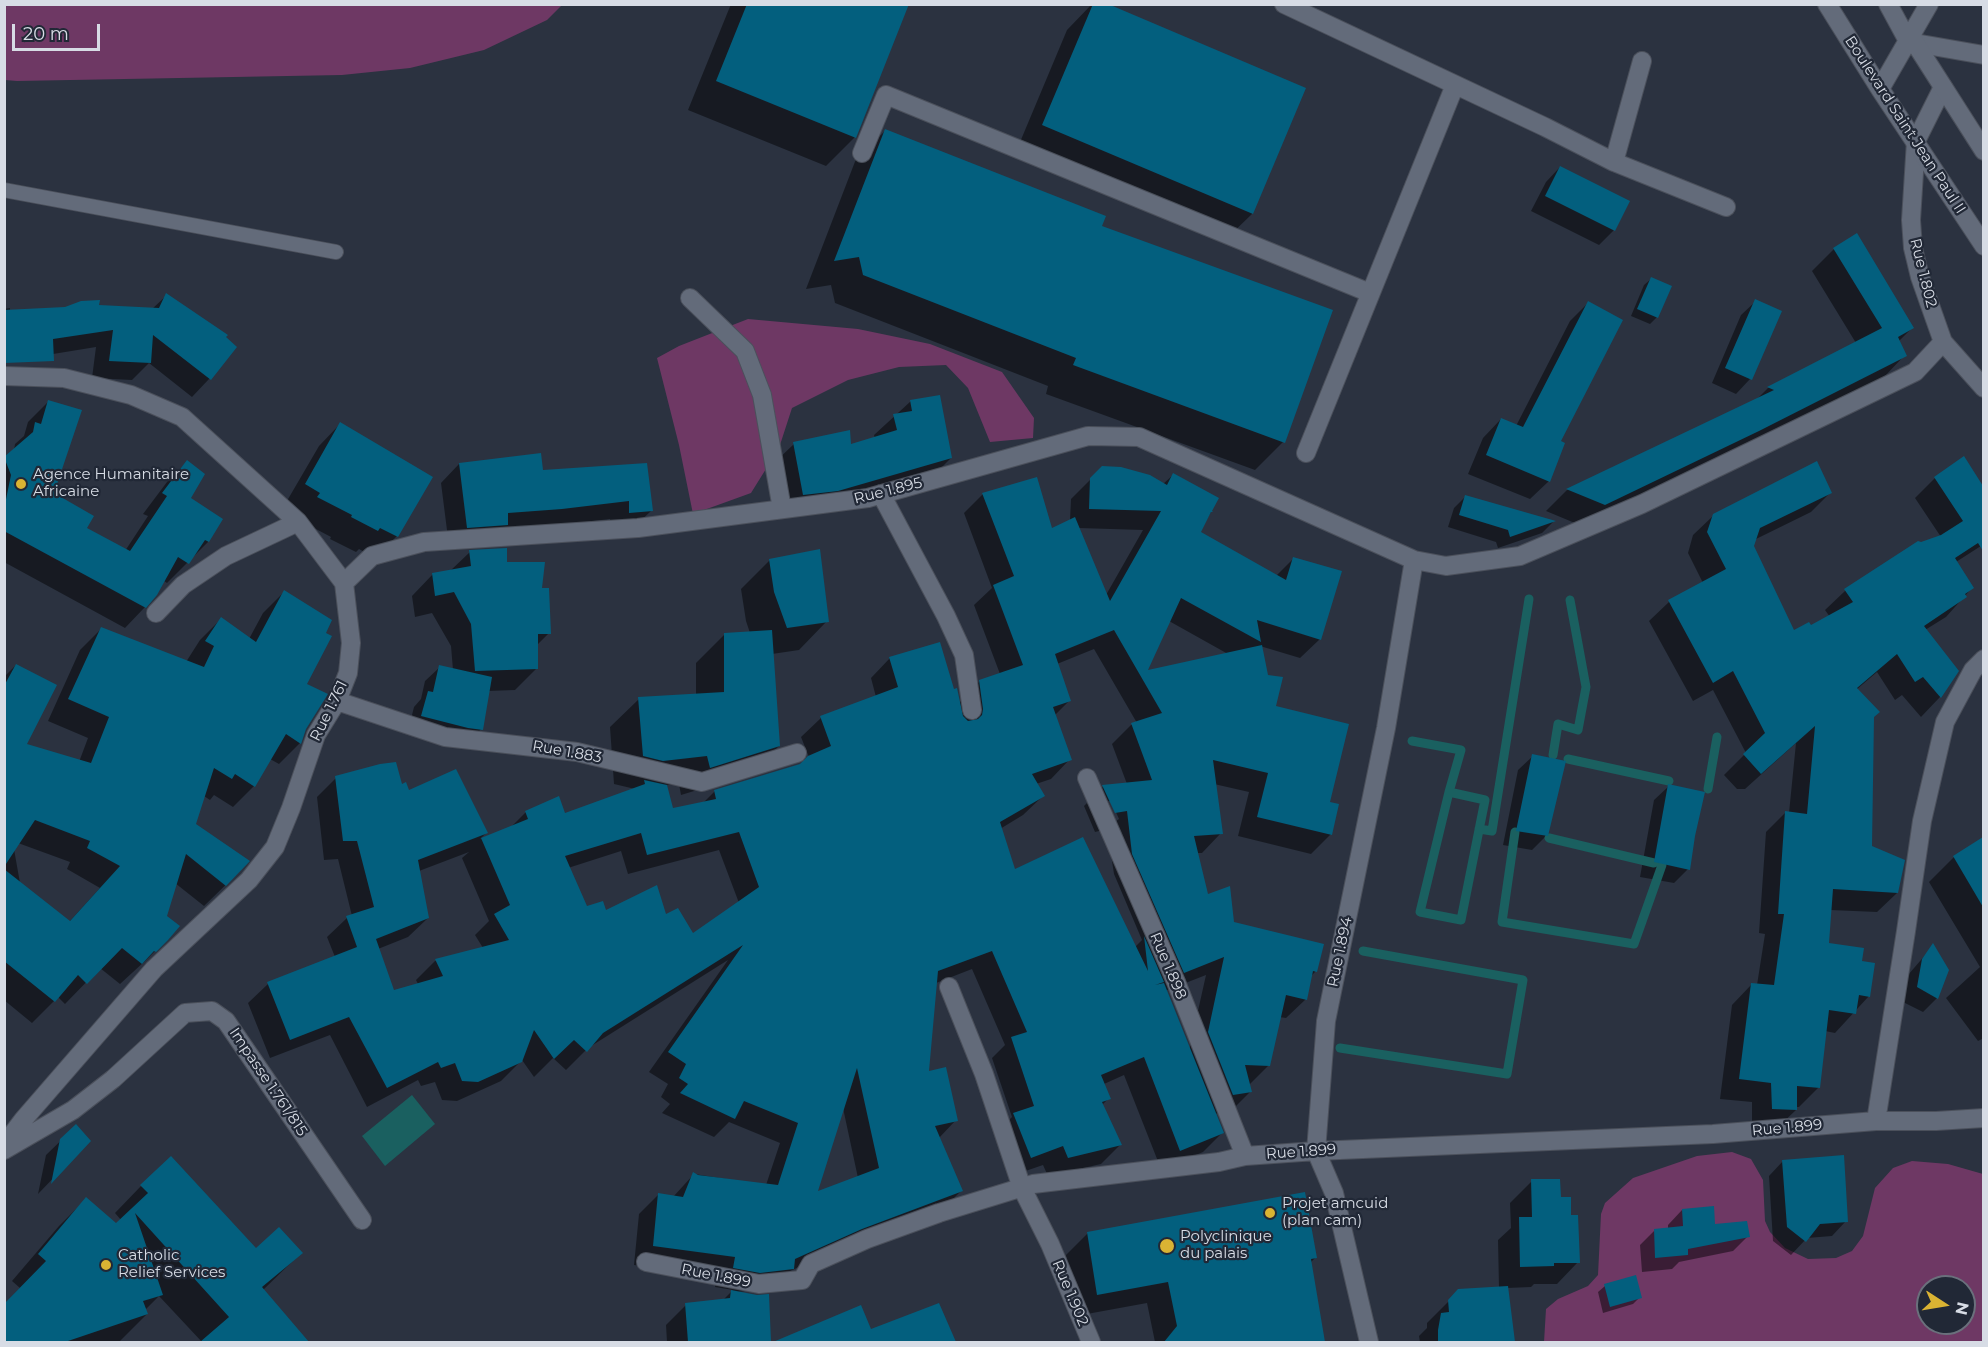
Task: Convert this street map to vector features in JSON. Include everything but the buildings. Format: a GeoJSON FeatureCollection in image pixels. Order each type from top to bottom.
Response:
{"type":"FeatureCollection","features":[{"type":"Feature","properties":{"kind":"street"},"geometry":{"type":"LineString","coordinates":[[1284,4],[1614,162],[1726,207]]}},
{"type":"Feature","properties":{"kind":"street"},"geometry":{"type":"LineString","coordinates":[[1888,4],[1983,151]]}},
{"type":"Feature","properties":{"kind":"street"},"geometry":{"type":"LineString","coordinates":[[1880,89],[1911,42],[1929,4]]}},
{"type":"Feature","properties":{"kind":"street","name":"Boulevard Saint Jean Paul II"},"geometry":{"type":"LineString","coordinates":[[1827,5],[1983,246]]}},
{"type":"Feature","properties":{"kind":"street"},"geometry":{"type":"LineString","coordinates":[[1911,42],[1983,55]]}},
{"type":"Feature","properties":{"kind":"street"},"geometry":{"type":"LineString","coordinates":[[1614,162],[1642,61]]}},
{"type":"Feature","properties":{"kind":"street"},"geometry":{"type":"LineString","coordinates":[[1306,453],[1455,85]]}},
{"type":"Feature","properties":{"kind":"street"},"geometry":{"type":"LineString","coordinates":[[1916,141],[1943,87]]}},
{"type":"Feature","properties":{"kind":"street"},"geometry":{"type":"LineString","coordinates":[[862,153],[886,95],[1370,293]]}},
{"type":"Feature","properties":{"kind":"street","name":"Rue 1.802"},"geometry":{"type":"LineString","coordinates":[[1916,141],[1911,220],[1920,277],[1943,342],[1983,388]]}},
{"type":"Feature","properties":{"kind":"street"},"geometry":{"type":"LineString","coordinates":[[690,298],[746,351],[762,395],[782,510]]}},
{"type":"Feature","properties":{"kind":"street","name":"Rue 1.895"},"geometry":{"type":"LineString","coordinates":[[344,584],[372,556],[424,542],[638,528],[868,498],[1088,436],[1139,437],[1414,560],[1446,566],[1520,556],[1642,504],[1915,372],[1943,342]]}},
{"type":"Feature","properties":{"kind":"street","name":"Rue 1.761"},"geometry":{"type":"LineString","coordinates":[[4,376],[64,378],[131,395],[182,417],[298,522],[344,584],[351,644],[348,673],[337,702],[316,735],[275,847],[249,880],[154,969],[4,1145]]}},
{"type":"Feature","properties":{"kind":"street"},"geometry":{"type":"LineString","coordinates":[[881,494],[946,616],[964,655],[972,710]]}},
{"type":"Feature","properties":{"kind":"street"},"geometry":{"type":"LineString","coordinates":[[156,613],[183,585],[226,556],[298,522]]}},
{"type":"Feature","properties":{"kind":"street","name":"Rue 1.894"},"geometry":{"type":"LineString","coordinates":[[1370,1342],[1334,1193],[1316,1151],[1326,1021],[1386,728],[1414,560]]}},
{"type":"Feature","properties":{"kind":"street"},"geometry":{"type":"LineString","coordinates":[[1876,1121],[1924,810],[1945,722],[1973,670],[1983,658]]}},
{"type":"Feature","properties":{"kind":"street","name":"Rue 1.883"},"geometry":{"type":"LineString","coordinates":[[337,702],[445,737],[577,752],[702,782],[797,753]]}},
{"type":"Feature","properties":{"kind":"street","name":"Rue 1.898"},"geometry":{"type":"LineString","coordinates":[[1087,778],[1176,982],[1245,1156]]}},
{"type":"Feature","properties":{"kind":"street","name":"Rue 1.902"},"geometry":{"type":"LineString","coordinates":[[949,987],[984,1074],[1022,1188],[1050,1244],[1091,1342]]}},
{"type":"Feature","properties":{"kind":"street","name":"Impasse 1.761/815"},"geometry":{"type":"LineString","coordinates":[[4,1150],[72,1110],[113,1079],[185,1013],[212,1011],[226,1021],[362,1220]]}},
{"type":"Feature","properties":{"kind":"street","name":"Rue 1.899"},"geometry":{"type":"LineString","coordinates":[[646,1262],[759,1284],[802,1280],[811,1264],[867,1239],[939,1213],[1033,1184],[1207,1163],[1245,1156],[1713,1134],[1876,1121],[1983,1118]]}},
{"type":"Feature","properties":{"kind":"lane"},"geometry":{"type":"LineString","coordinates":[[4,190],[336,252]]}},
{"type":"Feature","properties":{"kind":"shaded area"},"geometry":{"type":"Polygon","coordinates":[[[5,4],[562,5],[547,20],[484,50],[410,68],[342,75],[17,81],[5,80],[5,4]]]}},
{"type":"Feature","properties":{"kind":"shaded area"},"geometry":{"type":"Polygon","coordinates":[[[748,319],[858,329],[930,344],[1002,372],[1034,418],[1033,438],[990,442],[968,388],[946,365],[899,367],[848,380],[792,408],[779,448],[751,493],[693,514],[679,445],[657,358],[679,346],[748,319]]]}},
{"type":"Feature","properties":{"kind":"shaded area"},"geometry":{"type":"Polygon","coordinates":[[[412,1095],[435,1124],[385,1166],[362,1136],[412,1095]]]}},
{"type":"Feature","properties":{"kind":"shaded area"},"geometry":{"type":"Polygon","coordinates":[[[1732,1152],[1751,1159],[1763,1180],[1765,1221],[1770,1232],[1785,1248],[1808,1259],[1836,1258],[1852,1251],[1863,1236],[1875,1188],[1893,1168],[1912,1161],[1948,1164],[1983,1174],[1983,1342],[1544,1342],[1546,1309],[1558,1299],[1588,1286],[1598,1275],[1601,1214],[1605,1203],[1633,1178],[1697,1156],[1732,1152]]]}},
{"type":"Feature","properties":{"kind":"waterway"},"geometry":{"type":"LineString","coordinates":[[1479,829],[1492,831],[1529,599]]}},
{"type":"Feature","properties":{"kind":"waterway"},"geometry":{"type":"LineString","coordinates":[[1553,755],[1558,724],[1578,730],[1586,687],[1570,600]]}},
{"type":"Feature","properties":{"kind":"waterway"},"geometry":{"type":"LineString","coordinates":[[1708,789],[1717,737]]}},
{"type":"Feature","properties":{"kind":"waterway"},"geometry":{"type":"LineString","coordinates":[[1412,741],[1461,750],[1449,792],[1420,912],[1461,920],[1485,800],[1449,792]]}},
{"type":"Feature","properties":{"kind":"waterway"},"geometry":{"type":"LineString","coordinates":[[1568,759],[1669,781]]}},
{"type":"Feature","properties":{"kind":"waterway"},"geometry":{"type":"LineString","coordinates":[[1515,832],[1502,922],[1634,944],[1662,865]]}},
{"type":"Feature","properties":{"kind":"waterway"},"geometry":{"type":"LineString","coordinates":[[1549,838],[1654,863]]}},
{"type":"Feature","properties":{"kind":"waterway"},"geometry":{"type":"LineString","coordinates":[[1340,1048],[1507,1074],[1523,980],[1363,951]]}},
{"type":"Feature","properties":{"kind":"place","name":"Agence Humanitaire Africaine"},"geometry":{"type":"Point","coordinates":[21,484]}},
{"type":"Feature","properties":{"kind":"place","name":"Projet amcuid (plan cam)"},"geometry":{"type":"Point","coordinates":[1270,1213]}},
{"type":"Feature","properties":{"kind":"place","name":"Polyclinique du palais"},"geometry":{"type":"Point","coordinates":[1167,1246]}},
{"type":"Feature","properties":{"kind":"place","name":"Catholic Relief Services"},"geometry":{"type":"Point","coordinates":[106,1265]}}]}
